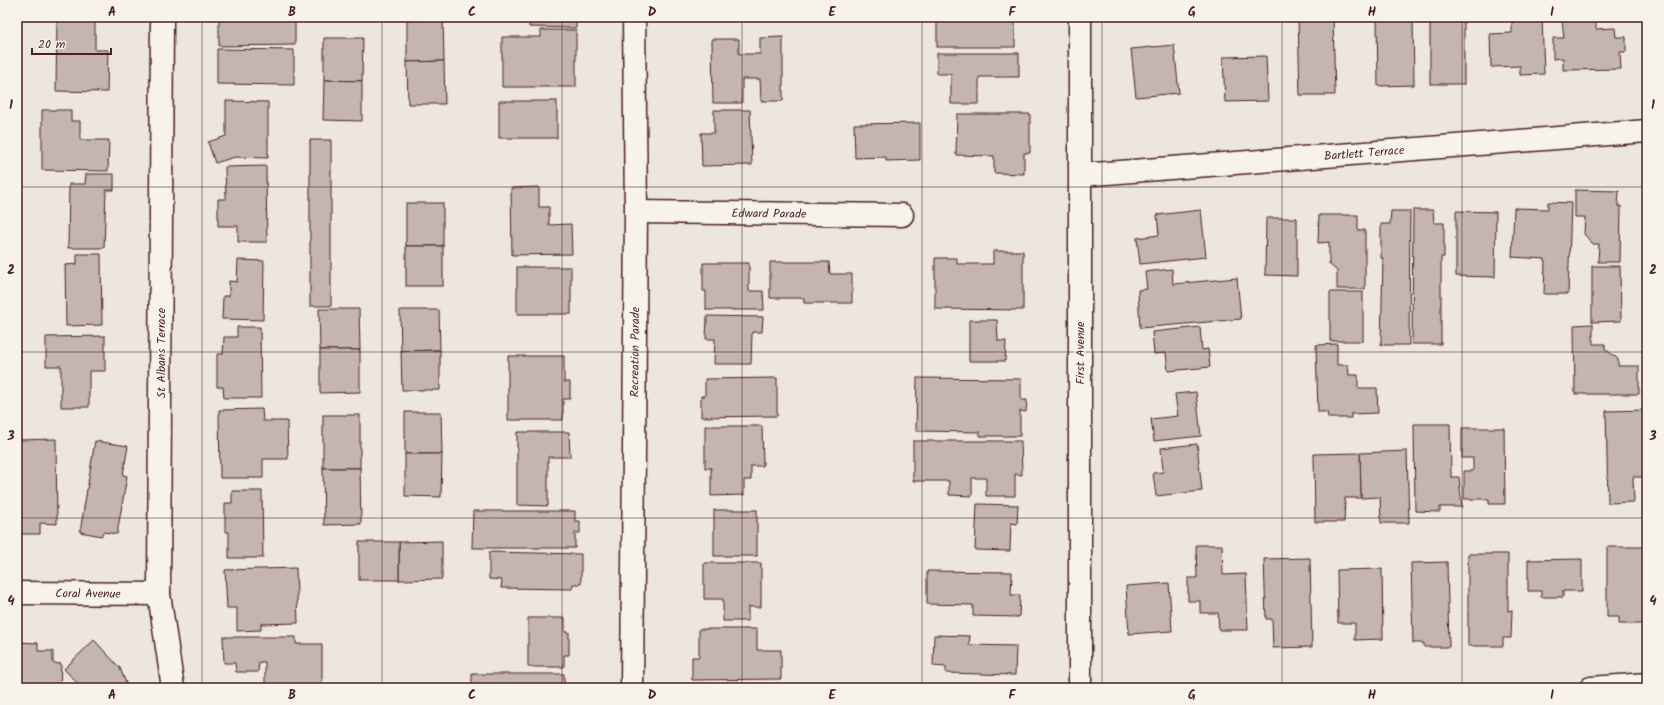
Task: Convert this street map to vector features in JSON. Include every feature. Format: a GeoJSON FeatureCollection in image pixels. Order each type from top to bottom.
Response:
{"type":"FeatureCollection","features":[{"type":"Feature","properties":{"kind":"street","name":"St Albans Terrace"},"geometry":{"type":"LineString","coordinates":[[162,17],[159,594],[173,688]]}},
{"type":"Feature","properties":{"kind":"street","name":"Recreation Parade"},"geometry":{"type":"LineString","coordinates":[[632,688],[636,212],[634,17]]}},
{"type":"Feature","properties":{"kind":"street","name":"First Avenue"},"geometry":{"type":"LineString","coordinates":[[1080,17],[1080,688]]}},
{"type":"Feature","properties":{"kind":"street","name":"Bartlett Terrace"},"geometry":{"type":"LineString","coordinates":[[1081,175],[1647,131]]}},
{"type":"Feature","properties":{"kind":"street","name":"Edward Parade"},"geometry":{"type":"LineString","coordinates":[[636,212],[902,216]]}},
{"type":"Feature","properties":{"kind":"street","name":"Coral Avenue"},"geometry":{"type":"LineString","coordinates":[[17,593],[159,594]]}},
{"type":"Feature","properties":{"kind":"street"},"geometry":{"type":"LineString","coordinates":[[1591,688],[1647,684]]}},
{"type":"Feature","properties":{"kind":"building"},"geometry":{"type":"Polygon","coordinates":[[[57,17],[95,17],[95,50],[108,50],[107,92],[56,91],[57,17]]]}},
{"type":"Feature","properties":{"kind":"building"},"geometry":{"type":"Polygon","coordinates":[[[219,17],[295,17],[295,45],[219,46],[219,17]]]}},
{"type":"Feature","properties":{"kind":"building"},"geometry":{"type":"Polygon","coordinates":[[[529,17],[576,17],[576,28],[529,27],[529,17]]]}},
{"type":"Feature","properties":{"kind":"building"},"geometry":{"type":"Polygon","coordinates":[[[710,17],[766,17],[766,20],[710,19],[710,17]]]}},
{"type":"Feature","properties":{"kind":"building"},"geometry":{"type":"Polygon","coordinates":[[[937,17],[1015,17],[1015,47],[937,47],[937,17]]]}},
{"type":"Feature","properties":{"kind":"building"},"geometry":{"type":"Polygon","coordinates":[[[1298,17],[1333,17],[1335,95],[1300,95],[1298,17]]]}},
{"type":"Feature","properties":{"kind":"building"},"geometry":{"type":"Polygon","coordinates":[[[1377,17],[1413,17],[1414,85],[1378,86],[1377,17]]]}},
{"type":"Feature","properties":{"kind":"building"},"geometry":{"type":"Polygon","coordinates":[[[1430,17],[1464,17],[1464,84],[1430,84],[1430,17]]]}},
{"type":"Feature","properties":{"kind":"building"},"geometry":{"type":"Polygon","coordinates":[[[1512,17],[1542,17],[1544,74],[1520,75],[1520,66],[1491,67],[1490,34],[1512,33],[1512,17]]]}},
{"type":"Feature","properties":{"kind":"building"},"geometry":{"type":"Polygon","coordinates":[[[1562,17],[1596,17],[1596,18],[1562,20],[1562,17]]]}},
{"type":"Feature","properties":{"kind":"building"},"geometry":{"type":"Polygon","coordinates":[[[1596,18],[1596,29],[1615,28],[1616,37],[1626,37],[1626,52],[1620,52],[1621,69],[1563,70],[1563,58],[1553,59],[1553,38],[1564,38],[1562,20],[1596,18]]]}},
{"type":"Feature","properties":{"kind":"building"},"geometry":{"type":"Polygon","coordinates":[[[443,19],[444,61],[407,62],[407,20],[443,19]]]}},
{"type":"Feature","properties":{"kind":"building"},"geometry":{"type":"Polygon","coordinates":[[[1644,27],[1647,27],[1647,60],[1644,60],[1644,27]]]}},
{"type":"Feature","properties":{"kind":"building"},"geometry":{"type":"Polygon","coordinates":[[[541,30],[576,30],[576,87],[502,87],[502,37],[541,37],[541,30]]]}},
{"type":"Feature","properties":{"kind":"building"},"geometry":{"type":"Polygon","coordinates":[[[783,37],[783,101],[761,101],[760,79],[742,79],[742,103],[713,103],[712,39],[739,39],[739,54],[760,54],[760,38],[783,37]]]}},
{"type":"Feature","properties":{"kind":"building"},"geometry":{"type":"Polygon","coordinates":[[[324,38],[363,38],[362,81],[324,80],[324,38]]]}},
{"type":"Feature","properties":{"kind":"building"},"geometry":{"type":"Polygon","coordinates":[[[1174,45],[1179,93],[1136,97],[1131,49],[1174,45]]]}},
{"type":"Feature","properties":{"kind":"building"},"geometry":{"type":"Polygon","coordinates":[[[217,49],[294,50],[294,85],[217,84],[217,49]]]}},
{"type":"Feature","properties":{"kind":"building"},"geometry":{"type":"Polygon","coordinates":[[[937,53],[1019,53],[1019,77],[979,77],[979,104],[951,104],[951,74],[937,74],[937,53]]]}},
{"type":"Feature","properties":{"kind":"building"},"geometry":{"type":"Polygon","coordinates":[[[1266,56],[1268,101],[1225,102],[1223,57],[1266,56]]]}},
{"type":"Feature","properties":{"kind":"building"},"geometry":{"type":"Polygon","coordinates":[[[444,61],[445,104],[408,104],[407,62],[444,61]]]}},
{"type":"Feature","properties":{"kind":"building"},"geometry":{"type":"Polygon","coordinates":[[[324,80],[362,81],[362,121],[323,120],[324,80]]]}},
{"type":"Feature","properties":{"kind":"building"},"geometry":{"type":"Polygon","coordinates":[[[226,101],[268,102],[268,158],[235,157],[215,163],[208,142],[226,136],[226,101]]]}},
{"type":"Feature","properties":{"kind":"building"},"geometry":{"type":"Polygon","coordinates":[[[499,101],[557,101],[557,138],[499,138],[499,101]]]}},
{"type":"Feature","properties":{"kind":"building"},"geometry":{"type":"Polygon","coordinates":[[[42,110],[71,110],[71,121],[80,121],[80,140],[109,140],[108,171],[42,170],[42,110]]]}},
{"type":"Feature","properties":{"kind":"building"},"geometry":{"type":"Polygon","coordinates":[[[714,110],[750,110],[752,165],[702,166],[701,133],[714,133],[714,110]]]}},
{"type":"Feature","properties":{"kind":"building"},"geometry":{"type":"Polygon","coordinates":[[[957,114],[1030,114],[1030,153],[1024,153],[1024,174],[994,173],[994,156],[956,155],[957,114]]]}},
{"type":"Feature","properties":{"kind":"building"},"geometry":{"type":"Polygon","coordinates":[[[920,123],[920,160],[886,161],[886,157],[855,158],[854,124],[920,123]]]}},
{"type":"Feature","properties":{"kind":"building"},"geometry":{"type":"Polygon","coordinates":[[[310,140],[331,140],[331,306],[310,306],[310,140]]]}},
{"type":"Feature","properties":{"kind":"building"},"geometry":{"type":"Polygon","coordinates":[[[266,166],[267,242],[238,242],[238,226],[218,226],[218,199],[226,199],[225,167],[266,166]]]}},
{"type":"Feature","properties":{"kind":"building"},"geometry":{"type":"Polygon","coordinates":[[[86,174],[114,174],[114,190],[106,190],[104,248],[68,248],[69,184],[85,184],[86,174]]]}},
{"type":"Feature","properties":{"kind":"building"},"geometry":{"type":"Polygon","coordinates":[[[539,187],[539,207],[549,207],[549,225],[571,224],[572,254],[512,255],[511,188],[539,187]]]}},
{"type":"Feature","properties":{"kind":"building"},"geometry":{"type":"Polygon","coordinates":[[[1575,190],[1619,191],[1618,206],[1621,206],[1620,262],[1598,262],[1599,244],[1593,244],[1584,234],[1585,217],[1575,217],[1575,190]]]}},
{"type":"Feature","properties":{"kind":"building"},"geometry":{"type":"Polygon","coordinates":[[[1548,202],[1571,203],[1568,294],[1544,294],[1545,259],[1512,257],[1514,208],[1548,209],[1548,202]]]}},
{"type":"Feature","properties":{"kind":"building"},"geometry":{"type":"Polygon","coordinates":[[[406,203],[443,203],[443,246],[406,246],[406,203]]]}},
{"type":"Feature","properties":{"kind":"building"},"geometry":{"type":"Polygon","coordinates":[[[1201,210],[1206,257],[1140,264],[1137,238],[1159,235],[1157,215],[1201,210]]]}},
{"type":"Feature","properties":{"kind":"building"},"geometry":{"type":"Polygon","coordinates":[[[1413,210],[1433,210],[1434,223],[1444,223],[1444,257],[1441,257],[1441,344],[1412,344],[1413,210]]]}},
{"type":"Feature","properties":{"kind":"building"},"geometry":{"type":"Polygon","coordinates":[[[1391,211],[1410,211],[1409,345],[1381,345],[1383,258],[1381,258],[1381,224],[1390,224],[1391,211]]]}},
{"type":"Feature","properties":{"kind":"building"},"geometry":{"type":"Polygon","coordinates":[[[1456,211],[1496,212],[1495,277],[1456,276],[1456,211]]]}},
{"type":"Feature","properties":{"kind":"building"},"geometry":{"type":"Polygon","coordinates":[[[1319,215],[1358,215],[1358,230],[1365,230],[1365,289],[1337,289],[1337,271],[1329,264],[1329,242],[1318,243],[1319,215]]]}},
{"type":"Feature","properties":{"kind":"building"},"geometry":{"type":"Polygon","coordinates":[[[1266,218],[1297,218],[1297,276],[1265,275],[1266,218]]]}},
{"type":"Feature","properties":{"kind":"building"},"geometry":{"type":"Polygon","coordinates":[[[406,246],[443,246],[443,286],[406,286],[406,246]]]}},
{"type":"Feature","properties":{"kind":"building"},"geometry":{"type":"Polygon","coordinates":[[[993,251],[1023,251],[1023,310],[935,309],[935,258],[957,258],[957,264],[993,264],[993,251]]]}},
{"type":"Feature","properties":{"kind":"building"},"geometry":{"type":"Polygon","coordinates":[[[77,254],[101,254],[102,325],[66,326],[65,265],[77,264],[77,254]]]}},
{"type":"Feature","properties":{"kind":"building"},"geometry":{"type":"Polygon","coordinates":[[[238,260],[264,261],[263,320],[222,319],[223,296],[229,296],[229,281],[237,282],[238,260]]]}},
{"type":"Feature","properties":{"kind":"building"},"geometry":{"type":"Polygon","coordinates":[[[770,262],[829,262],[830,274],[852,274],[852,303],[804,303],[804,298],[770,298],[770,262]]]}},
{"type":"Feature","properties":{"kind":"building"},"geometry":{"type":"Polygon","coordinates":[[[703,263],[749,263],[749,291],[763,291],[764,310],[706,310],[706,291],[703,291],[703,263]]]}},
{"type":"Feature","properties":{"kind":"building"},"geometry":{"type":"Polygon","coordinates":[[[1592,266],[1620,266],[1621,321],[1592,322],[1592,266]]]}},
{"type":"Feature","properties":{"kind":"building"},"geometry":{"type":"Polygon","coordinates":[[[517,267],[571,267],[571,314],[517,314],[517,267]]]}},
{"type":"Feature","properties":{"kind":"building"},"geometry":{"type":"Polygon","coordinates":[[[1172,269],[1173,284],[1237,278],[1241,319],[1140,328],[1138,290],[1147,289],[1145,272],[1172,269]]]}},
{"type":"Feature","properties":{"kind":"building"},"geometry":{"type":"Polygon","coordinates":[[[1330,292],[1363,292],[1363,341],[1330,341],[1330,292]]]}},
{"type":"Feature","properties":{"kind":"building"},"geometry":{"type":"Polygon","coordinates":[[[319,309],[359,309],[360,350],[320,350],[319,309]]]}},
{"type":"Feature","properties":{"kind":"building"},"geometry":{"type":"Polygon","coordinates":[[[400,310],[439,310],[440,350],[401,351],[400,310]]]}},
{"type":"Feature","properties":{"kind":"building"},"geometry":{"type":"Polygon","coordinates":[[[707,316],[763,317],[762,332],[752,332],[751,364],[714,364],[715,339],[706,339],[707,316]]]}},
{"type":"Feature","properties":{"kind":"building"},"geometry":{"type":"Polygon","coordinates":[[[969,320],[997,320],[998,341],[1006,341],[1005,361],[969,361],[969,320]]]}},
{"type":"Feature","properties":{"kind":"building"},"geometry":{"type":"Polygon","coordinates":[[[1593,324],[1593,344],[1605,344],[1605,349],[1618,359],[1618,366],[1639,366],[1639,394],[1575,394],[1574,325],[1593,324]]]}},
{"type":"Feature","properties":{"kind":"building"},"geometry":{"type":"Polygon","coordinates":[[[237,327],[260,327],[261,398],[224,398],[223,387],[217,387],[217,354],[223,354],[224,337],[237,337],[237,327]]]}},
{"type":"Feature","properties":{"kind":"building"},"geometry":{"type":"Polygon","coordinates":[[[1200,327],[1202,350],[1208,349],[1210,367],[1168,371],[1166,353],[1154,354],[1152,332],[1200,327]]]}},
{"type":"Feature","properties":{"kind":"building"},"geometry":{"type":"Polygon","coordinates":[[[105,336],[105,371],[89,371],[89,407],[61,407],[61,366],[46,366],[46,337],[105,336]]]}},
{"type":"Feature","properties":{"kind":"building"},"geometry":{"type":"Polygon","coordinates":[[[1337,344],[1337,365],[1348,365],[1349,375],[1358,375],[1358,388],[1377,388],[1378,413],[1351,414],[1351,418],[1328,418],[1327,412],[1318,412],[1316,345],[1337,344]]]}},
{"type":"Feature","properties":{"kind":"building"},"geometry":{"type":"Polygon","coordinates":[[[320,350],[360,350],[360,392],[320,393],[320,350]]]}},
{"type":"Feature","properties":{"kind":"building"},"geometry":{"type":"Polygon","coordinates":[[[440,350],[440,390],[402,390],[401,351],[440,350]]]}},
{"type":"Feature","properties":{"kind":"building"},"geometry":{"type":"Polygon","coordinates":[[[508,356],[564,356],[564,382],[570,382],[570,399],[563,399],[563,420],[508,420],[508,356]]]}},
{"type":"Feature","properties":{"kind":"building"},"geometry":{"type":"Polygon","coordinates":[[[777,378],[777,416],[701,417],[701,396],[705,396],[705,379],[777,378]]]}},
{"type":"Feature","properties":{"kind":"building"},"geometry":{"type":"Polygon","coordinates":[[[917,378],[1021,379],[1021,400],[1027,400],[1026,412],[1020,411],[1020,436],[980,436],[980,432],[916,431],[917,378]]]}},
{"type":"Feature","properties":{"kind":"building"},"geometry":{"type":"Polygon","coordinates":[[[1196,392],[1201,436],[1154,441],[1151,419],[1178,416],[1175,394],[1196,392]]]}},
{"type":"Feature","properties":{"kind":"building"},"geometry":{"type":"Polygon","coordinates":[[[262,409],[263,421],[287,421],[288,459],[263,459],[263,478],[220,478],[219,410],[262,409]]]}},
{"type":"Feature","properties":{"kind":"building"},"geometry":{"type":"Polygon","coordinates":[[[1647,410],[1647,477],[1633,477],[1634,502],[1608,503],[1606,411],[1647,410]]]}},
{"type":"Feature","properties":{"kind":"building"},"geometry":{"type":"Polygon","coordinates":[[[405,412],[441,412],[442,454],[405,454],[405,412]]]}},
{"type":"Feature","properties":{"kind":"building"},"geometry":{"type":"Polygon","coordinates":[[[323,415],[360,415],[360,468],[323,468],[323,415]]]}},
{"type":"Feature","properties":{"kind":"building"},"geometry":{"type":"Polygon","coordinates":[[[1414,424],[1450,424],[1451,477],[1459,477],[1462,507],[1440,507],[1440,512],[1415,511],[1414,424]]]}},
{"type":"Feature","properties":{"kind":"building"},"geometry":{"type":"Polygon","coordinates":[[[705,426],[762,426],[763,466],[751,466],[751,480],[744,480],[744,495],[711,496],[711,468],[705,468],[705,426]]]}},
{"type":"Feature","properties":{"kind":"building"},"geometry":{"type":"Polygon","coordinates":[[[1462,428],[1504,428],[1505,504],[1489,504],[1489,499],[1464,499],[1464,471],[1473,471],[1473,458],[1462,458],[1462,428]]]}},
{"type":"Feature","properties":{"kind":"building"},"geometry":{"type":"Polygon","coordinates":[[[517,432],[569,432],[570,457],[548,457],[548,506],[517,505],[517,432]]]}},
{"type":"Feature","properties":{"kind":"building"},"geometry":{"type":"Polygon","coordinates":[[[56,439],[57,524],[40,523],[40,534],[17,534],[17,440],[56,439]]]}},
{"type":"Feature","properties":{"kind":"building"},"geometry":{"type":"Polygon","coordinates":[[[95,441],[128,446],[123,475],[127,476],[117,534],[103,532],[102,536],[80,532],[95,441]]]}},
{"type":"Feature","properties":{"kind":"building"},"geometry":{"type":"Polygon","coordinates":[[[913,441],[1021,441],[1022,475],[1015,474],[1015,496],[986,496],[986,478],[972,478],[972,496],[949,495],[949,481],[913,481],[913,441]]]}},
{"type":"Feature","properties":{"kind":"building"},"geometry":{"type":"Polygon","coordinates":[[[1197,444],[1202,491],[1156,496],[1153,473],[1163,472],[1161,448],[1197,444]]]}},
{"type":"Feature","properties":{"kind":"building"},"geometry":{"type":"Polygon","coordinates":[[[1407,451],[1409,523],[1381,523],[1380,497],[1361,498],[1360,453],[1407,451]]]}},
{"type":"Feature","properties":{"kind":"building"},"geometry":{"type":"Polygon","coordinates":[[[1360,453],[1361,498],[1345,498],[1344,522],[1315,522],[1314,454],[1360,453]]]}},
{"type":"Feature","properties":{"kind":"building"},"geometry":{"type":"Polygon","coordinates":[[[405,454],[442,454],[441,497],[405,496],[405,454]]]}},
{"type":"Feature","properties":{"kind":"building"},"geometry":{"type":"Polygon","coordinates":[[[323,468],[360,468],[361,524],[324,525],[323,468]]]}},
{"type":"Feature","properties":{"kind":"building"},"geometry":{"type":"Polygon","coordinates":[[[232,491],[262,491],[263,558],[229,558],[229,532],[225,532],[225,503],[232,503],[232,491]]]}},
{"type":"Feature","properties":{"kind":"building"},"geometry":{"type":"Polygon","coordinates":[[[977,504],[1018,505],[1017,524],[1011,523],[1010,551],[975,550],[977,504]]]}},
{"type":"Feature","properties":{"kind":"building"},"geometry":{"type":"Polygon","coordinates":[[[714,510],[757,510],[757,556],[714,556],[714,510]]]}},
{"type":"Feature","properties":{"kind":"building"},"geometry":{"type":"Polygon","coordinates":[[[473,511],[575,511],[575,521],[580,521],[580,533],[575,533],[575,548],[472,548],[473,511]]]}},
{"type":"Feature","properties":{"kind":"building"},"geometry":{"type":"Polygon","coordinates":[[[442,541],[442,579],[399,580],[399,542],[442,541]]]}},
{"type":"Feature","properties":{"kind":"building"},"geometry":{"type":"Polygon","coordinates":[[[359,542],[399,542],[399,580],[359,580],[359,542]]]}},
{"type":"Feature","properties":{"kind":"building"},"geometry":{"type":"Polygon","coordinates":[[[1196,545],[1222,545],[1223,575],[1246,574],[1248,630],[1219,630],[1218,613],[1200,613],[1200,601],[1188,601],[1188,578],[1197,578],[1196,545]]]}},
{"type":"Feature","properties":{"kind":"building"},"geometry":{"type":"Polygon","coordinates":[[[1607,547],[1645,547],[1645,624],[1619,624],[1619,617],[1607,617],[1607,547]]]}},
{"type":"Feature","properties":{"kind":"building"},"geometry":{"type":"Polygon","coordinates":[[[489,552],[581,554],[581,584],[573,584],[572,589],[501,588],[502,580],[489,579],[489,552]]]}},
{"type":"Feature","properties":{"kind":"building"},"geometry":{"type":"Polygon","coordinates":[[[1468,554],[1508,554],[1508,611],[1512,610],[1511,638],[1503,638],[1503,646],[1468,646],[1468,554]]]}},
{"type":"Feature","properties":{"kind":"building"},"geometry":{"type":"Polygon","coordinates":[[[1310,558],[1312,647],[1273,648],[1272,619],[1266,619],[1264,559],[1310,558]]]}},
{"type":"Feature","properties":{"kind":"building"},"geometry":{"type":"Polygon","coordinates":[[[1582,559],[1582,591],[1563,591],[1563,597],[1541,597],[1541,591],[1528,591],[1528,560],[1582,559]]]}},
{"type":"Feature","properties":{"kind":"building"},"geometry":{"type":"Polygon","coordinates":[[[1447,562],[1449,647],[1424,647],[1424,643],[1413,643],[1411,563],[1447,562]]]}},
{"type":"Feature","properties":{"kind":"building"},"geometry":{"type":"Polygon","coordinates":[[[704,563],[761,563],[761,607],[748,607],[748,621],[723,621],[723,599],[704,599],[704,563]]]}},
{"type":"Feature","properties":{"kind":"building"},"geometry":{"type":"Polygon","coordinates":[[[296,568],[298,623],[261,624],[261,630],[237,631],[237,608],[227,608],[225,570],[296,568]]]}},
{"type":"Feature","properties":{"kind":"building"},"geometry":{"type":"Polygon","coordinates":[[[1382,569],[1383,639],[1355,640],[1355,623],[1338,623],[1337,570],[1382,569]]]}},
{"type":"Feature","properties":{"kind":"building"},"geometry":{"type":"Polygon","coordinates":[[[927,571],[1012,572],[1011,595],[1020,595],[1019,617],[973,616],[973,605],[927,604],[927,571]]]}},
{"type":"Feature","properties":{"kind":"building"},"geometry":{"type":"Polygon","coordinates":[[[1169,583],[1172,631],[1129,634],[1126,586],[1169,583]]]}},
{"type":"Feature","properties":{"kind":"building"},"geometry":{"type":"Polygon","coordinates":[[[528,618],[565,618],[565,632],[569,632],[569,655],[564,655],[564,667],[528,667],[528,618]]]}},
{"type":"Feature","properties":{"kind":"building"},"geometry":{"type":"Polygon","coordinates":[[[699,629],[757,629],[757,650],[781,650],[781,679],[692,680],[692,657],[699,657],[699,629]]]}},
{"type":"Feature","properties":{"kind":"building"},"geometry":{"type":"Polygon","coordinates":[[[934,635],[970,636],[969,645],[1016,646],[1015,675],[946,673],[946,667],[933,666],[934,635]]]}},
{"type":"Feature","properties":{"kind":"building"},"geometry":{"type":"Polygon","coordinates":[[[223,637],[296,637],[296,644],[322,644],[322,688],[265,688],[265,662],[259,662],[258,672],[236,672],[235,663],[224,663],[223,637]]]}},
{"type":"Feature","properties":{"kind":"building"},"geometry":{"type":"Polygon","coordinates":[[[94,640],[120,668],[128,688],[82,688],[64,669],[94,640]]]}},
{"type":"Feature","properties":{"kind":"building"},"geometry":{"type":"Polygon","coordinates":[[[17,642],[38,643],[38,651],[53,651],[53,663],[61,664],[60,688],[17,688],[17,642]]]}},
{"type":"Feature","properties":{"kind":"building"},"geometry":{"type":"Polygon","coordinates":[[[472,674],[564,674],[564,688],[488,688],[488,685],[472,686],[472,674]]]}},
{"type":"Feature","properties":{"kind":"building"},"geometry":{"type":"Polygon","coordinates":[[[696,684],[714,685],[715,688],[696,688],[696,684]]]}}]}
